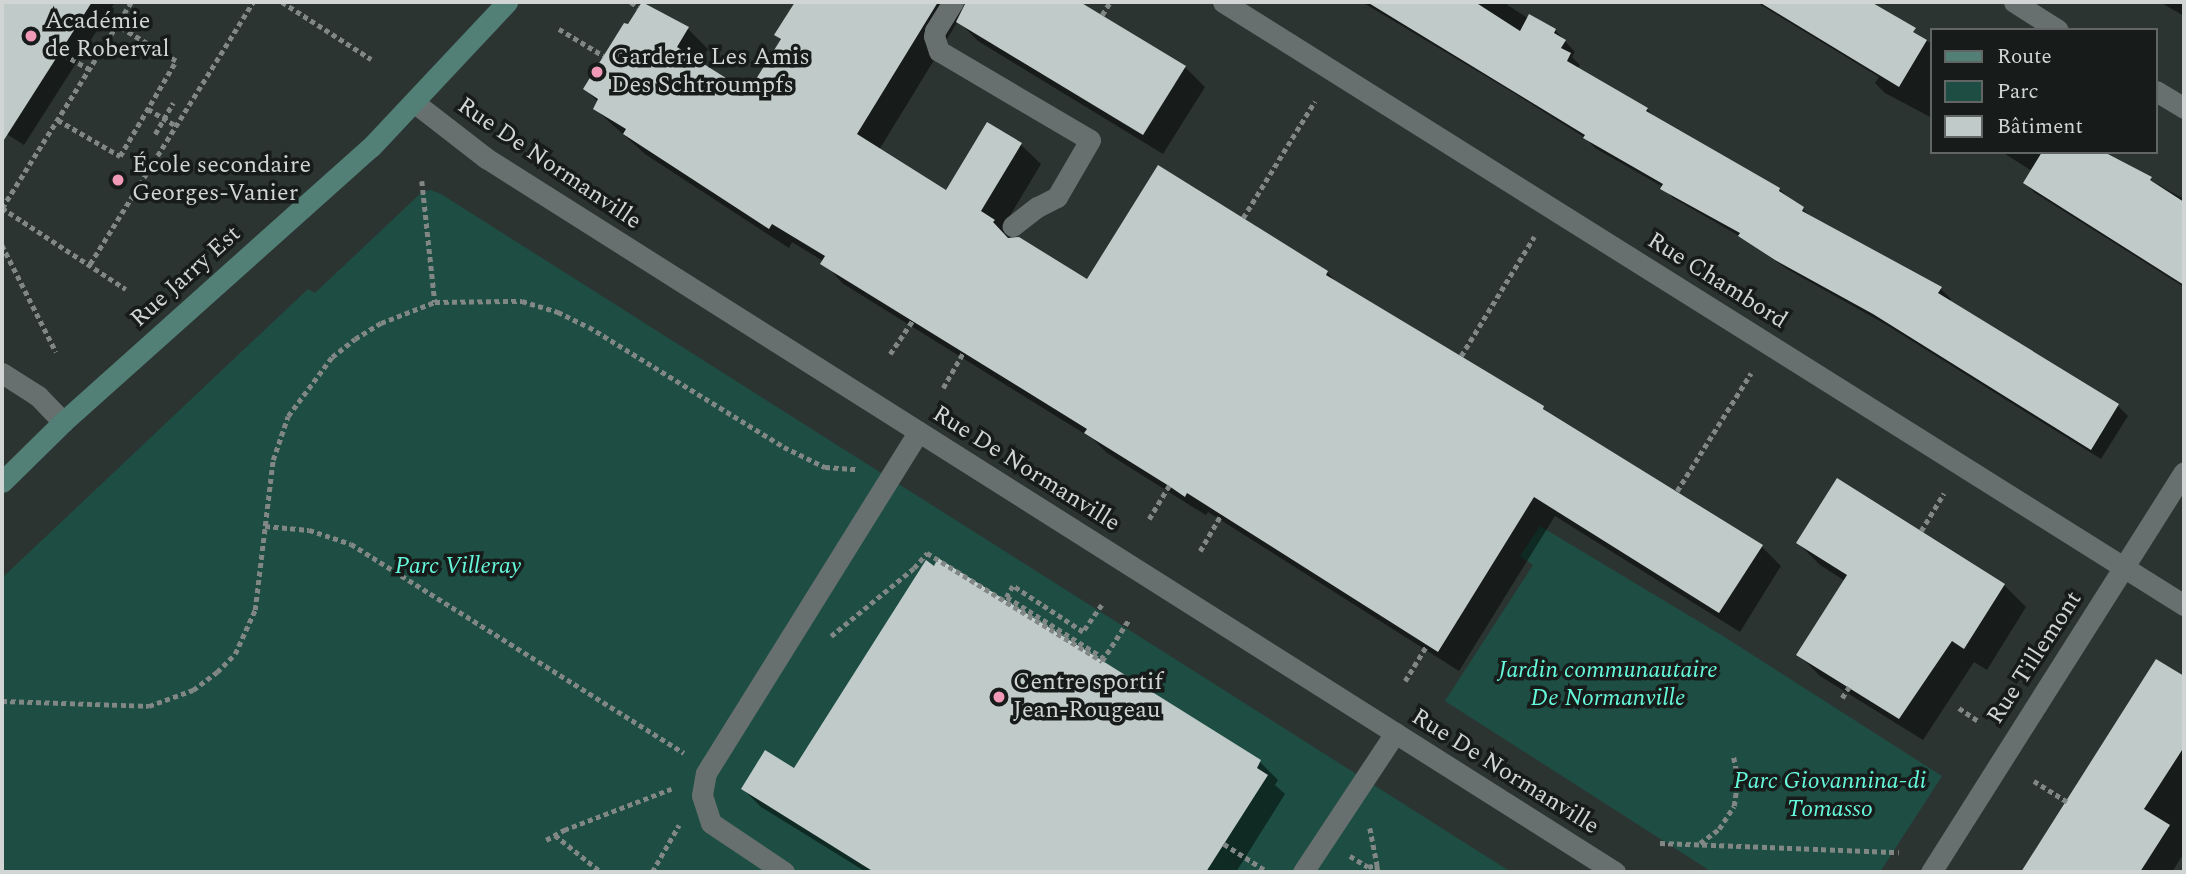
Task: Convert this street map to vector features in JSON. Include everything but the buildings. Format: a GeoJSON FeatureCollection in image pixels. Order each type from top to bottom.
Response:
{"type":"FeatureCollection","features":[{"type":"Feature","properties":{"kind":"main road","name":"Rue Jarry Est"},"geometry":{"type":"LineString","coordinates":[[5,471],[371,147],[507,2]]}},
{"type":"Feature","properties":{"kind":"street"},"geometry":{"type":"LineString","coordinates":[[953,2],[935,31],[939,51],[1090,141],[1057,197],[1037,207],[1013,226]]}},
{"type":"Feature","properties":{"kind":"street","name":"Rue Chambord"},"geometry":{"type":"LineString","coordinates":[[1223,2],[2184,605]]}},
{"type":"Feature","properties":{"kind":"street"},"geometry":{"type":"LineString","coordinates":[[2014,2],[2056,28]]}},
{"type":"Feature","properties":{"kind":"street"},"geometry":{"type":"LineString","coordinates":[[2158,92],[2184,108]]}},
{"type":"Feature","properties":{"kind":"street","name":"Rue De Normanville"},"geometry":{"type":"LineString","coordinates":[[415,103],[486,158],[1615,872]]}},
{"type":"Feature","properties":{"kind":"street"},"geometry":{"type":"LineString","coordinates":[[2,373],[38,396],[63,422]]}},
{"type":"Feature","properties":{"kind":"street"},"geometry":{"type":"LineString","coordinates":[[783,872],[711,823],[704,807],[704,778],[710,762],[918,432]]}},
{"type":"Feature","properties":{"kind":"street","name":"Rue Tillemont"},"geometry":{"type":"LineString","coordinates":[[1931,872],[2184,472]]}},
{"type":"Feature","properties":{"kind":"street"},"geometry":{"type":"LineString","coordinates":[[1303,872],[1395,733]]}},
{"type":"Feature","properties":{"kind":"path"},"geometry":{"type":"LineString","coordinates":[[126,289],[2,208],[131,2]]}},
{"type":"Feature","properties":{"kind":"path"},"geometry":{"type":"LineString","coordinates":[[90,264],[253,2]]}},
{"type":"Feature","properties":{"kind":"path"},"geometry":{"type":"LineString","coordinates":[[282,2],[371,59]]}},
{"type":"Feature","properties":{"kind":"path"},"geometry":{"type":"LineString","coordinates":[[631,2],[638,7]]}},
{"type":"Feature","properties":{"kind":"path"},"geometry":{"type":"LineString","coordinates":[[1102,15],[1110,2]]}},
{"type":"Feature","properties":{"kind":"path"},"geometry":{"type":"LineString","coordinates":[[58,120],[120,156],[176,61],[116,25]]}},
{"type":"Feature","properties":{"kind":"path"},"geometry":{"type":"LineString","coordinates":[[559,29],[604,56]]}},
{"type":"Feature","properties":{"kind":"path"},"geometry":{"type":"LineString","coordinates":[[49,46],[89,69]]}},
{"type":"Feature","properties":{"kind":"path"},"geometry":{"type":"LineString","coordinates":[[1243,218],[1315,101]]}},
{"type":"Feature","properties":{"kind":"path"},"geometry":{"type":"LineString","coordinates":[[155,134],[173,103]]}},
{"type":"Feature","properties":{"kind":"path"},"geometry":{"type":"LineString","coordinates":[[148,109],[176,126]]}},
{"type":"Feature","properties":{"kind":"path"},"geometry":{"type":"LineString","coordinates":[[422,181],[435,302]]}},
{"type":"Feature","properties":{"kind":"path"},"geometry":{"type":"LineString","coordinates":[[1461,356],[1534,237]]}},
{"type":"Feature","properties":{"kind":"path"},"geometry":{"type":"LineString","coordinates":[[2,245],[56,352]]}},
{"type":"Feature","properties":{"kind":"path"},"geometry":{"type":"LineString","coordinates":[[2,701],[149,706],[193,690],[217,673],[246,634],[255,610],[272,460],[288,416],[306,388],[332,357],[355,339],[380,323],[435,302],[522,301],[558,312],[589,327],[784,447],[837,470],[851,471],[866,464]]}},
{"type":"Feature","properties":{"kind":"path"},"geometry":{"type":"LineString","coordinates":[[890,354],[912,321]]}},
{"type":"Feature","properties":{"kind":"path"},"geometry":{"type":"LineString","coordinates":[[943,387],[963,353]]}},
{"type":"Feature","properties":{"kind":"path"},"geometry":{"type":"LineString","coordinates":[[1677,491],[1751,373]]}},
{"type":"Feature","properties":{"kind":"path"},"geometry":{"type":"LineString","coordinates":[[1149,519],[1168,486]]}},
{"type":"Feature","properties":{"kind":"path"},"geometry":{"type":"LineString","coordinates":[[1921,531],[1944,493]]}},
{"type":"Feature","properties":{"kind":"path"},"geometry":{"type":"LineString","coordinates":[[1200,551],[1221,515]]}},
{"type":"Feature","properties":{"kind":"path"},"geometry":{"type":"LineString","coordinates":[[265,526],[309,530],[351,544],[664,739],[684,754],[704,778]]}},
{"type":"Feature","properties":{"kind":"path"},"geometry":{"type":"LineString","coordinates":[[823,642],[914,568],[927,553],[1102,661],[1128,621]]}},
{"type":"Feature","properties":{"kind":"path"},"geometry":{"type":"LineString","coordinates":[[1102,605],[1083,632],[1013,586],[1007,597],[1104,658]]}},
{"type":"Feature","properties":{"kind":"path"},"geometry":{"type":"LineString","coordinates":[[1405,681],[1427,645]]}},
{"type":"Feature","properties":{"kind":"path"},"geometry":{"type":"LineString","coordinates":[[1842,698],[1849,687]]}},
{"type":"Feature","properties":{"kind":"path"},"geometry":{"type":"LineString","coordinates":[[1959,708],[1980,722]]}},
{"type":"Feature","properties":{"kind":"path"},"geometry":{"type":"LineString","coordinates":[[1699,843],[1719,829],[1734,806],[1738,787],[1732,756]]}},
{"type":"Feature","properties":{"kind":"path"},"geometry":{"type":"LineString","coordinates":[[2034,781],[2067,802]]}},
{"type":"Feature","properties":{"kind":"path"},"geometry":{"type":"LineString","coordinates":[[546,840],[675,787]]}},
{"type":"Feature","properties":{"kind":"path"},"geometry":{"type":"LineString","coordinates":[[555,835],[601,872]]}},
{"type":"Feature","properties":{"kind":"path"},"geometry":{"type":"LineString","coordinates":[[1822,840],[1822,848]]}},
{"type":"Feature","properties":{"kind":"path"},"geometry":{"type":"LineString","coordinates":[[1660,843],[1899,852]]}},
{"type":"Feature","properties":{"kind":"path"},"geometry":{"type":"LineString","coordinates":[[1224,844],[1268,872]]}},
{"type":"Feature","properties":{"kind":"path"},"geometry":{"type":"LineString","coordinates":[[1368,867],[1377,865],[1378,872]]}},
{"type":"Feature","properties":{"kind":"green space","name":"Parc Villeray"},"geometry":{"type":"Polygon","coordinates":[[[431,190],[1511,872],[2,872],[2,578],[308,289],[315,293],[422,192],[431,190]]]}},
{"type":"Feature","properties":{"kind":"green space","name":"Jardin communautaire De Normanville"},"geometry":{"type":"Polygon","coordinates":[[[1540,526],[1723,636],[1942,776],[1880,872],[1712,872],[1445,701],[1533,565],[1520,556],[1540,526]]]}},
{"type":"Feature","properties":{"kind":"place","name":"Académie de Roberval"},"geometry":{"type":"Point","coordinates":[31,36]}},
{"type":"Feature","properties":{"kind":"place","name":"Garderie Les Amis Des Schtroumpfs"},"geometry":{"type":"Point","coordinates":[597,72]}},
{"type":"Feature","properties":{"kind":"place","name":"École secondaire Georges-Vanier"},"geometry":{"type":"Point","coordinates":[118,180]}},
{"type":"Feature","properties":{"kind":"place","name":"Centre sportif Jean-Rougeau"},"geometry":{"type":"Point","coordinates":[999,697]}},
{"type":"Feature","properties":{"kind":"park label","name":"Parc Giovannina-di Tomasso"},"geometry":{"type":"Point","coordinates":[1830,796]}}]}
